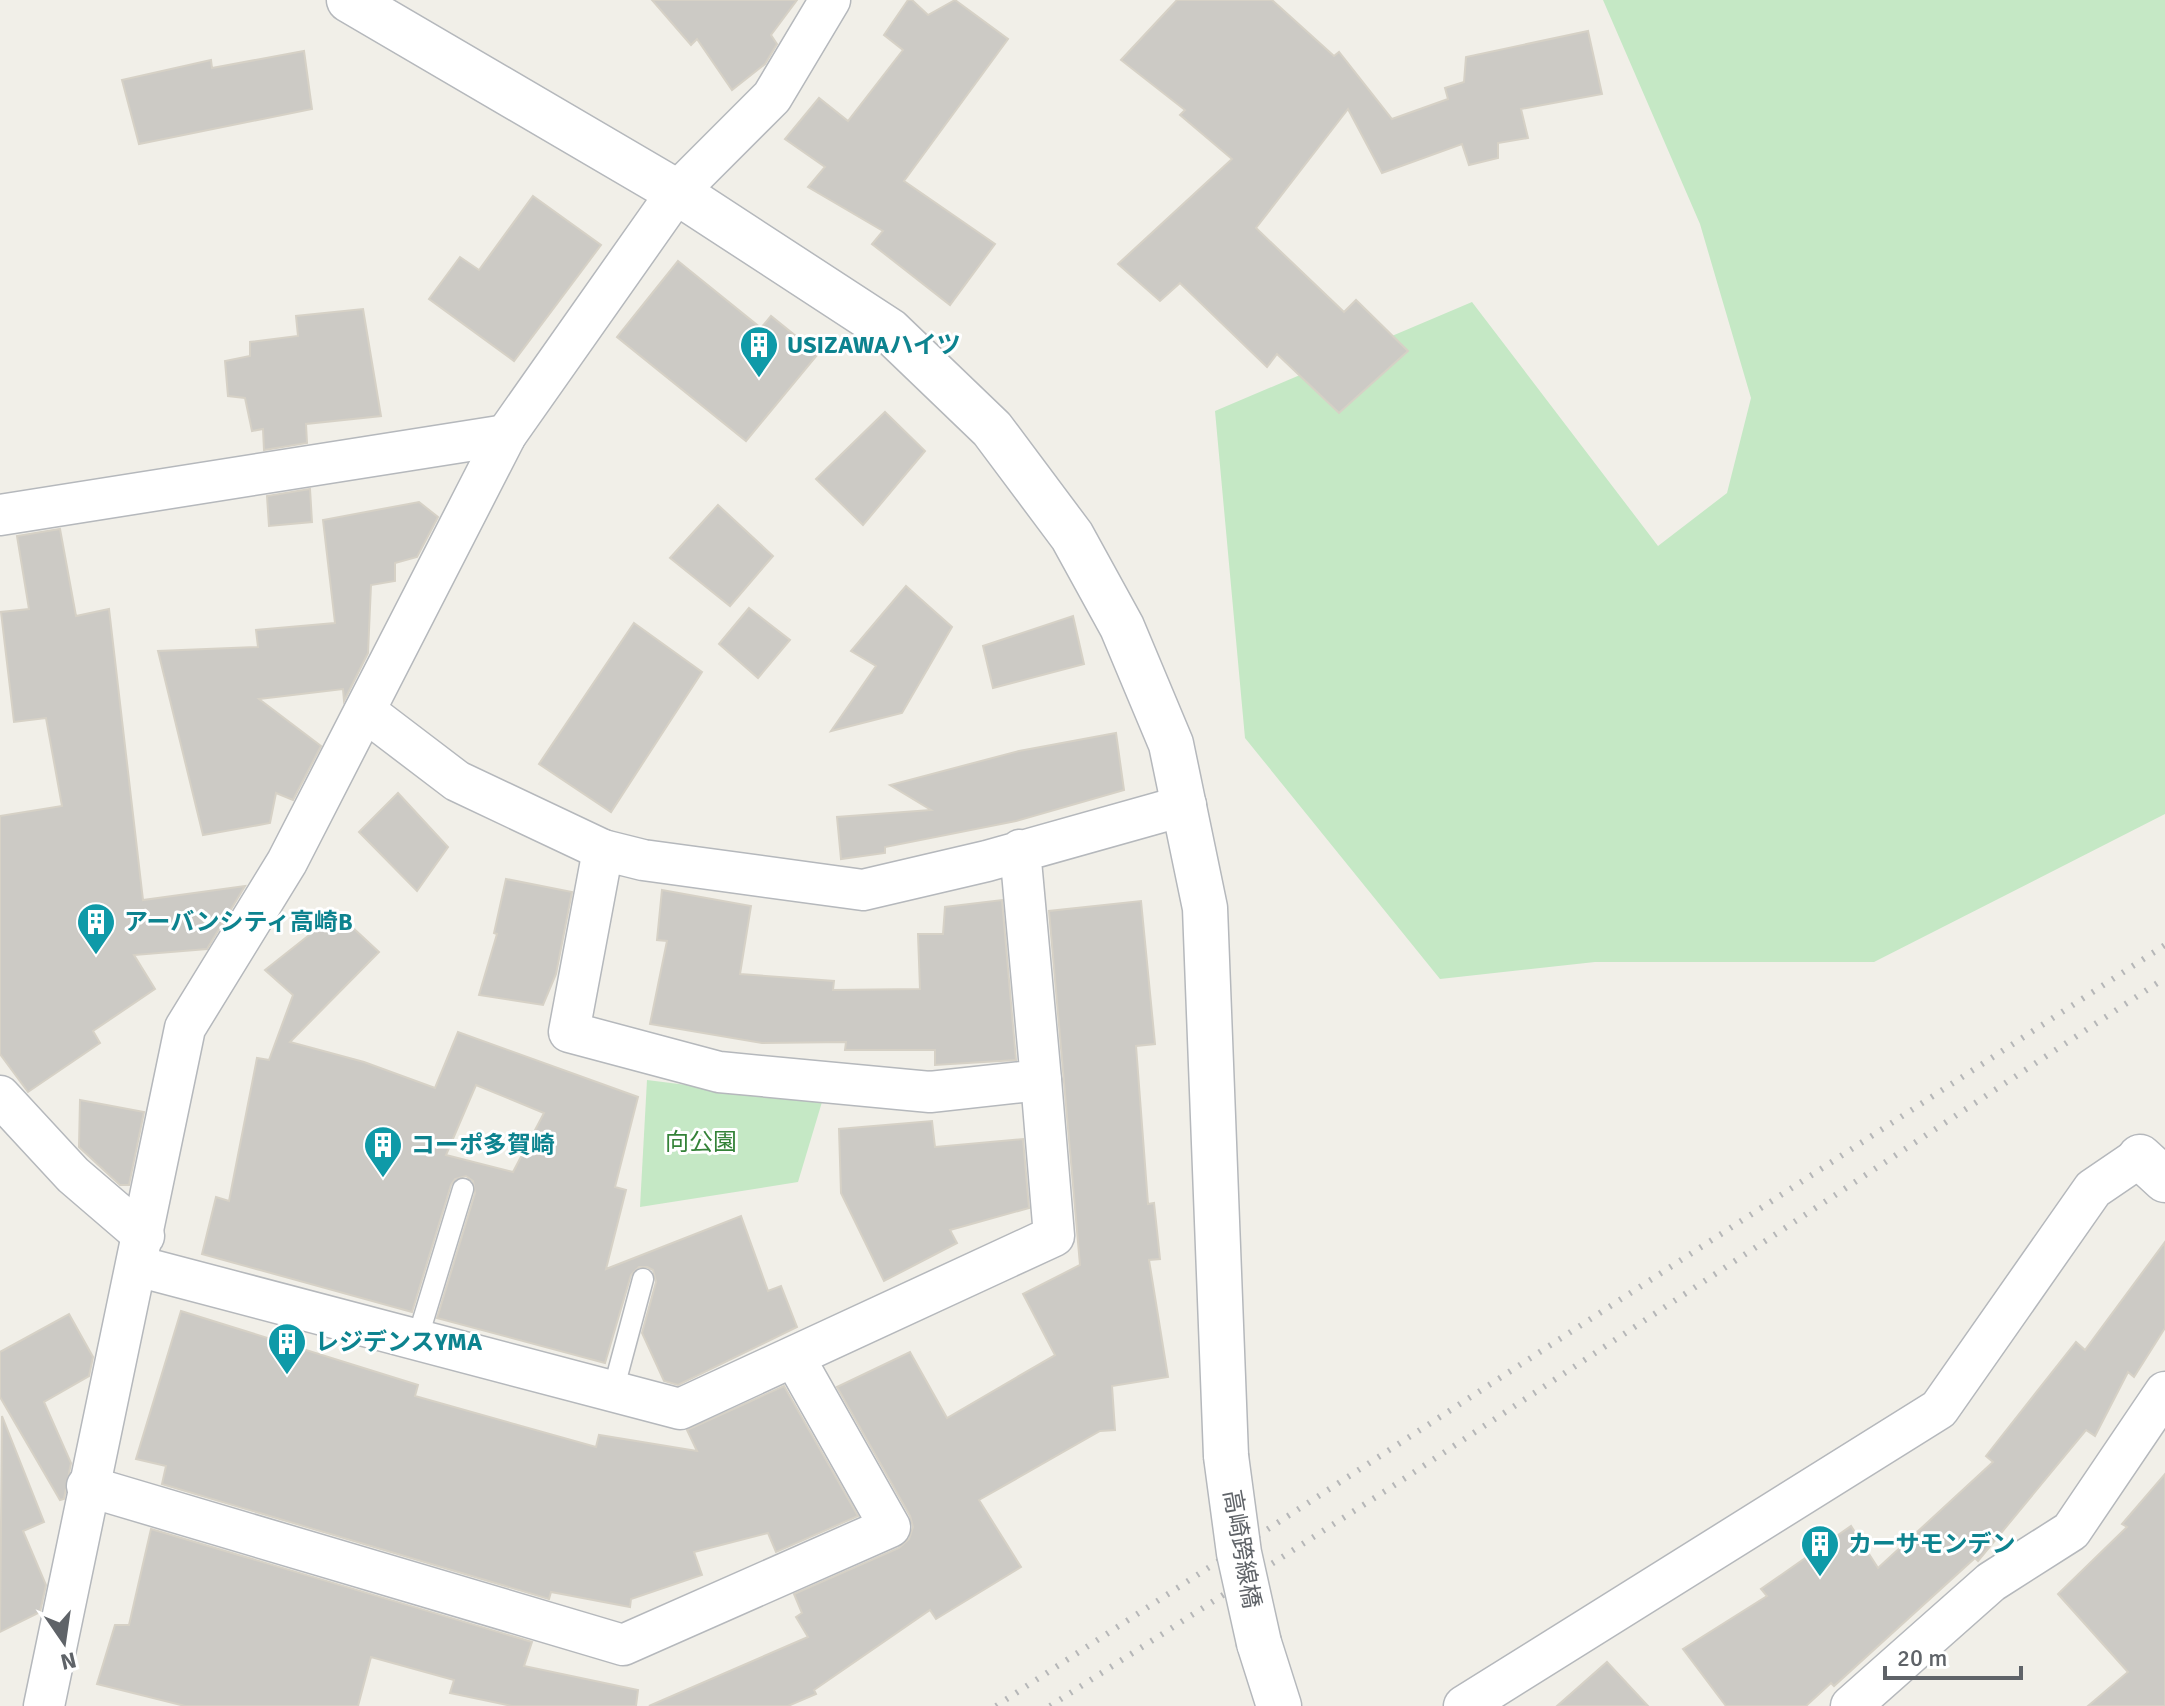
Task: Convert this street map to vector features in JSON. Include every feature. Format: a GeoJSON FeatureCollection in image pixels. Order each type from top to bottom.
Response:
{"type":"FeatureCollection","features":[{"type":"Feature","properties":{"kind":"street","name":"高崎跨線橋"},"geometry":{"type":"LineString","coordinates":[[349,0],[677,192],[890,331],[992,429],[1072,536],[1122,627],[1171,744],[1205,908],[1226,1456],[1239,1553],[1259,1643],[1279,1706]]}},
{"type":"Feature","properties":{"kind":"street"},"geometry":{"type":"LineString","coordinates":[[44,1706],[87,1486],[140,1251],[162,1125],[185,1028],[287,862],[506,435],[677,192],[772,97],[830,0]]}},
{"type":"Feature","properties":{"kind":"street"},"geometry":{"type":"LineString","coordinates":[[0,515],[506,435]]}},
{"type":"Feature","properties":{"kind":"street"},"geometry":{"type":"LineString","coordinates":[[365,711],[457,781],[603,850],[690,867],[863,890],[1186,805]]}},
{"type":"Feature","properties":{"kind":"street"},"geometry":{"type":"LineString","coordinates":[[603,850],[569,1032],[719,1072],[930,1092],[1041,1080]]}},
{"type":"Feature","properties":{"kind":"street"},"geometry":{"type":"LineString","coordinates":[[0,1096],[140,1251],[417,1340],[680,1409],[1054,1236],[1020,850]]}},
{"type":"Feature","properties":{"kind":"street"},"geometry":{"type":"LineString","coordinates":[[1464,1706],[1939,1409],[2093,1189],[2152,1168]]}},
{"type":"Feature","properties":{"kind":"street"},"geometry":{"type":"LineString","coordinates":[[87,1486],[623,1645],[890,1527],[794,1357]]}},
{"type":"Feature","properties":{"kind":"street"},"geometry":{"type":"LineString","coordinates":[[1851,1706],[1991,1582],[2071,1531],[2165,1392]]}},
{"type":"Feature","properties":{"kind":"lane"},"geometry":{"type":"LineString","coordinates":[[417,1340],[463,1189]]}},
{"type":"Feature","properties":{"kind":"lane"},"geometry":{"type":"LineString","coordinates":[[613,1391],[643,1279]]}},
{"type":"Feature","properties":{"kind":"green space"},"geometry":{"type":"Polygon","coordinates":[[[1603,0],[2165,0],[2165,814],[1874,962],[1595,962],[1440,979],[1245,738],[1215,411],[1472,302],[1658,546],[1727,493],[1751,398],[1700,224],[1603,0]]]}},
{"type":"Feature","properties":{"kind":"green space","name":"向公園"},"geometry":{"type":"Polygon","coordinates":[[[647,1080],[822,1102],[798,1182],[640,1207],[647,1080]]]}},
{"type":"Feature","properties":{"kind":"building"},"geometry":{"type":"Polygon","coordinates":[[[652,0],[797,0],[771,35],[777,44],[765,64],[732,90],[697,39],[691,45],[652,0]]]}},
{"type":"Feature","properties":{"kind":"building"},"geometry":{"type":"Polygon","coordinates":[[[908,0],[928,15],[955,0],[1008,39],[904,181],[995,244],[950,305],[872,244],[883,231],[808,187],[825,167],[785,139],[819,98],[848,121],[903,50],[884,35],[908,0]]]}},
{"type":"Feature","properties":{"kind":"building"},"geometry":{"type":"Polygon","coordinates":[[[1177,0],[1272,0],[1334,56],[1339,52],[1392,119],[1448,99],[1445,88],[1464,82],[1466,57],[1588,31],[1602,94],[1521,109],[1528,138],[1498,143],[1498,158],[1469,165],[1462,144],[1382,173],[1348,109],[1256,228],[1344,312],[1356,300],[1408,351],[1339,413],[1277,354],[1267,367],[1180,283],[1160,301],[1118,264],[1232,159],[1180,115],[1185,110],[1121,60],[1177,0]]]}},
{"type":"Feature","properties":{"kind":"building"},"geometry":{"type":"Polygon","coordinates":[[[304,51],[312,109],[139,144],[122,80],[211,60],[212,68],[304,51]]]}},
{"type":"Feature","properties":{"kind":"building"},"geometry":{"type":"Polygon","coordinates":[[[533,196],[601,245],[514,361],[429,299],[460,257],[479,270],[533,196]]]}},
{"type":"Feature","properties":{"kind":"building"},"geometry":{"type":"Polygon","coordinates":[[[678,261],[761,328],[771,316],[818,354],[746,441],[617,337],[678,261]]]}},
{"type":"Feature","properties":{"kind":"building"},"geometry":{"type":"Polygon","coordinates":[[[363,309],[381,416],[306,424],[307,443],[264,450],[263,429],[252,431],[245,398],[228,396],[225,361],[250,356],[250,342],[298,336],[296,316],[363,309]]]}},
{"type":"Feature","properties":{"kind":"building"},"geometry":{"type":"Polygon","coordinates":[[[885,412],[925,451],[863,525],[816,479],[885,412]]]}},
{"type":"Feature","properties":{"kind":"building"},"geometry":{"type":"Polygon","coordinates":[[[310,489],[312,522],[269,526],[267,496],[310,489]]]}},
{"type":"Feature","properties":{"kind":"building"},"geometry":{"type":"Polygon","coordinates":[[[419,502],[438,517],[417,557],[395,563],[395,581],[371,585],[368,653],[344,701],[343,689],[259,699],[321,746],[293,800],[276,793],[270,823],[203,835],[158,651],[258,647],[256,630],[335,623],[323,520],[419,502]]]}},
{"type":"Feature","properties":{"kind":"building"},"geometry":{"type":"Polygon","coordinates":[[[718,505],[773,556],[730,606],[670,558],[718,505]]]}},
{"type":"Feature","properties":{"kind":"building"},"geometry":{"type":"Polygon","coordinates":[[[60,529],[76,616],[109,609],[143,900],[245,886],[207,949],[134,955],[155,989],[93,1031],[100,1043],[28,1092],[0,1054],[0,816],[62,806],[46,718],[14,722],[1,612],[29,609],[17,536],[60,529]]]}},
{"type":"Feature","properties":{"kind":"building"},"geometry":{"type":"Polygon","coordinates":[[[906,586],[952,627],[902,713],[831,731],[876,666],[851,651],[906,586]]]}},
{"type":"Feature","properties":{"kind":"building"},"geometry":{"type":"Polygon","coordinates":[[[749,608],[790,640],[758,678],[719,644],[749,608]]]}},
{"type":"Feature","properties":{"kind":"building"},"geometry":{"type":"Polygon","coordinates":[[[1073,616],[1084,664],[993,688],[983,646],[1073,616]]]}},
{"type":"Feature","properties":{"kind":"building"},"geometry":{"type":"Polygon","coordinates":[[[634,623],[702,672],[611,812],[539,764],[634,623]]]}},
{"type":"Feature","properties":{"kind":"building"},"geometry":{"type":"Polygon","coordinates":[[[1116,733],[1124,790],[1016,821],[885,847],[885,853],[841,859],[837,817],[931,810],[890,785],[1019,751],[1116,733]]]}},
{"type":"Feature","properties":{"kind":"building"},"geometry":{"type":"Polygon","coordinates":[[[398,793],[448,847],[417,891],[359,832],[398,793]]]}},
{"type":"Feature","properties":{"kind":"building"},"geometry":{"type":"Polygon","coordinates":[[[506,879],[572,892],[556,974],[543,1005],[479,995],[497,934],[494,933],[506,879]]]}},
{"type":"Feature","properties":{"kind":"building"},"geometry":{"type":"Polygon","coordinates":[[[662,890],[751,906],[740,974],[834,981],[833,990],[920,989],[918,934],[943,934],[945,907],[1002,900],[1016,1060],[935,1065],[935,1050],[845,1050],[846,1042],[762,1043],[650,1024],[667,941],[657,940],[662,890]]]}},
{"type":"Feature","properties":{"kind":"building"},"geometry":{"type":"Polygon","coordinates":[[[1141,901],[1155,1044],[1136,1046],[1148,1204],[1154,1203],[1160,1259],[1149,1260],[1168,1377],[1112,1386],[1115,1430],[1100,1431],[979,1500],[1021,1567],[936,1619],[930,1610],[814,1690],[816,1694],[788,1706],[649,1706],[808,1637],[796,1617],[802,1613],[794,1594],[899,1548],[909,1539],[913,1527],[910,1516],[837,1387],[910,1352],[947,1418],[1055,1355],[1023,1294],[1080,1265],[1049,911],[1141,901]]]}},
{"type":"Feature","properties":{"kind":"building"},"geometry":{"type":"Polygon","coordinates":[[[337,913],[379,952],[290,1042],[364,1062],[435,1088],[458,1032],[638,1097],[615,1187],[626,1190],[606,1269],[741,1216],[768,1291],[781,1286],[797,1327],[678,1385],[664,1381],[642,1333],[656,1282],[653,1270],[647,1267],[639,1267],[631,1275],[605,1363],[437,1318],[475,1193],[473,1181],[466,1176],[455,1179],[451,1185],[412,1312],[202,1254],[216,1197],[229,1201],[257,1058],[269,1060],[293,995],[265,970],[337,913]],[[476,1085],[446,1155],[513,1172],[544,1113],[476,1085]]]}},
{"type":"Feature","properties":{"kind":"building"},"geometry":{"type":"Polygon","coordinates":[[[80,1100],[144,1112],[129,1185],[120,1185],[79,1147],[80,1100]]]}},
{"type":"Feature","properties":{"kind":"building"},"geometry":{"type":"Polygon","coordinates":[[[932,1121],[935,1147],[1023,1139],[1029,1208],[950,1230],[957,1243],[884,1281],[841,1193],[839,1129],[932,1121]]]}},
{"type":"Feature","properties":{"kind":"building"},"geometry":{"type":"Polygon","coordinates":[[[2165,1242],[2165,1328],[2134,1377],[2128,1372],[2095,1436],[2086,1430],[1978,1561],[1975,1558],[1834,1686],[1831,1683],[1806,1706],[1726,1706],[1683,1649],[1767,1596],[1761,1589],[1851,1526],[1878,1568],[1993,1462],[1986,1456],[2076,1342],[2085,1350],[2165,1242]]]}},
{"type":"Feature","properties":{"kind":"building"},"geometry":{"type":"Polygon","coordinates":[[[181,1311],[418,1385],[415,1396],[596,1447],[599,1435],[697,1451],[687,1430],[784,1386],[858,1516],[776,1552],[768,1533],[694,1552],[702,1575],[631,1599],[630,1607],[551,1592],[549,1599],[162,1484],[166,1466],[136,1459],[181,1311]]]}},
{"type":"Feature","properties":{"kind":"building"},"geometry":{"type":"Polygon","coordinates":[[[69,1314],[93,1357],[89,1376],[44,1402],[71,1463],[64,1499],[60,1500],[0,1397],[0,1352],[69,1314]]]}},
{"type":"Feature","properties":{"kind":"building"},"geometry":{"type":"Polygon","coordinates":[[[2,1416],[44,1522],[23,1531],[46,1585],[40,1612],[0,1632],[2,1416]]]}},
{"type":"Feature","properties":{"kind":"building"},"geometry":{"type":"Polygon","coordinates":[[[2165,1474],[2165,1706],[2088,1706],[2128,1672],[2058,1594],[2127,1527],[2122,1524],[2165,1474]]]}},
{"type":"Feature","properties":{"kind":"building"},"geometry":{"type":"Polygon","coordinates":[[[151,1529],[532,1642],[524,1666],[638,1690],[636,1706],[512,1706],[450,1693],[454,1680],[371,1657],[358,1706],[185,1706],[97,1684],[115,1625],[129,1625],[151,1529]]]}},
{"type":"Feature","properties":{"kind":"building"},"geometry":{"type":"Polygon","coordinates":[[[1607,1662],[1648,1706],[1557,1706],[1607,1662]]]}},
{"type":"Feature","properties":{"kind":"railway"},"geometry":{"type":"LineString","coordinates":[[996,1706],[2165,945]]}},
{"type":"Feature","properties":{"kind":"railway"},"geometry":{"type":"LineString","coordinates":[[1050,1706],[1393,1486],[2165,978]]}},
{"type":"Feature","properties":{"kind":"place","name":"USIZAWAハイツ"},"geometry":{"type":"Point","coordinates":[759,379]}},
{"type":"Feature","properties":{"kind":"place","name":"アーバンシティ高崎B"},"geometry":{"type":"Point","coordinates":[96,956]}},
{"type":"Feature","properties":{"kind":"place","name":"コーポ多賀崎"},"geometry":{"type":"Point","coordinates":[383,1179]}},
{"type":"Feature","properties":{"kind":"place","name":"レジデンスYMA"},"geometry":{"type":"Point","coordinates":[287,1376]}},
{"type":"Feature","properties":{"kind":"place","name":"カーサモンデン"},"geometry":{"type":"Point","coordinates":[1820,1578]}}]}
